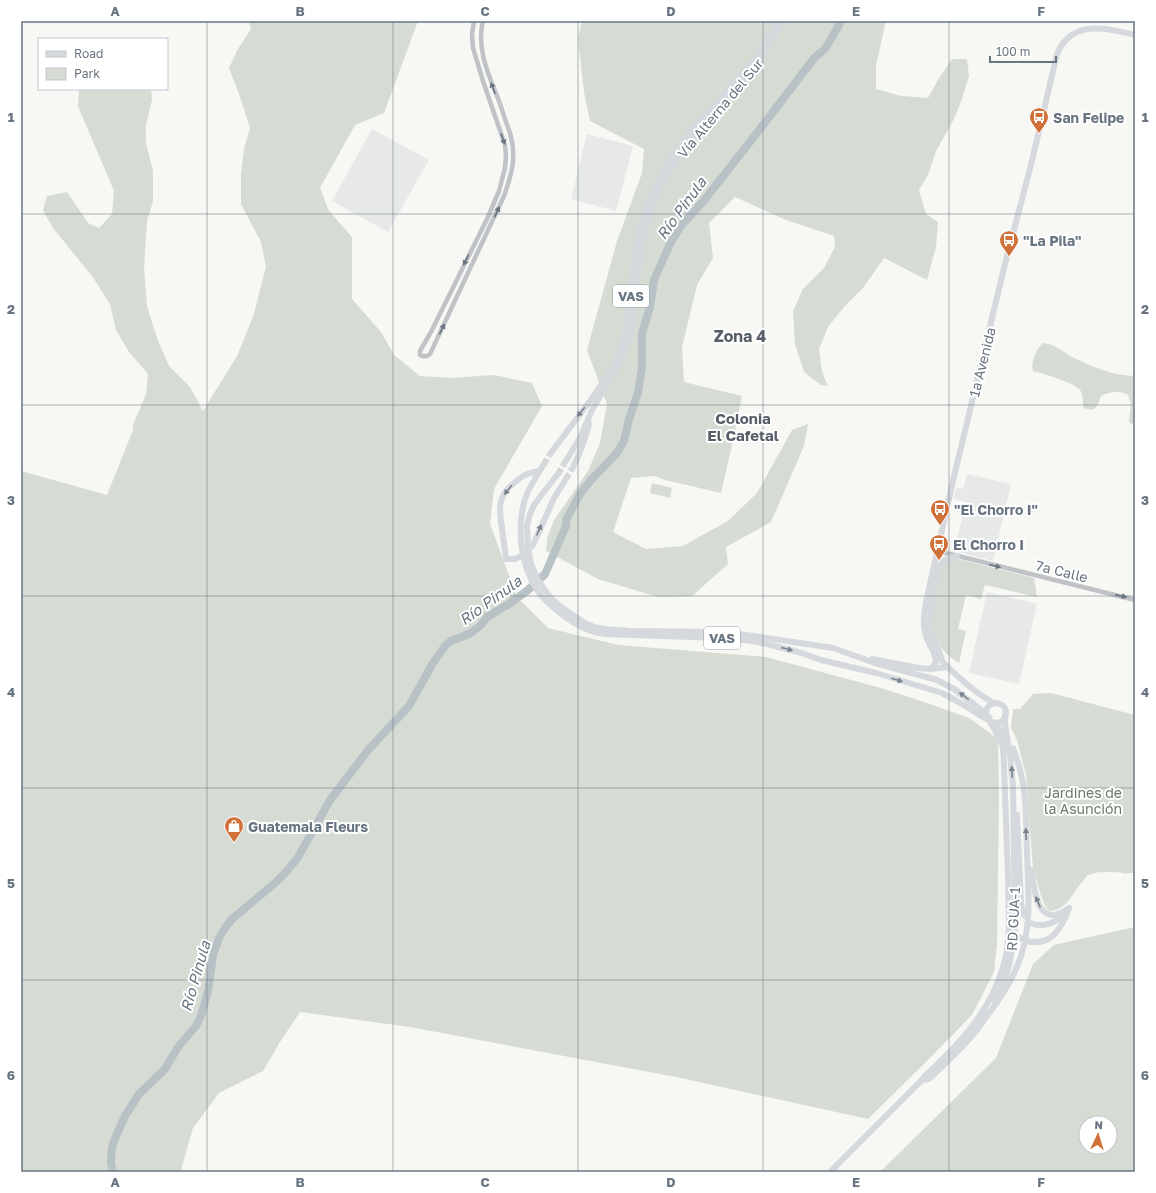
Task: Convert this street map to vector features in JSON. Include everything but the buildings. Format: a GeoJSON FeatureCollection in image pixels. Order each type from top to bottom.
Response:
{"type":"FeatureCollection","features":[{"type":"Feature","properties":{"kind":"main road","name":"Vía Alterna del Sur"},"geometry":{"type":"LineString","coordinates":[[550,454],[593,397],[612,368],[620,352],[624,340],[628,317],[636,246],[644,214],[656,184],[672,155],[682,146],[758,56],[778,21]]}},
{"type":"Feature","properties":{"kind":"main road","name":"Vía Alterna del Sur"},"geometry":{"type":"LineString","coordinates":[[689,137],[762,58],[783,21]]}},
{"type":"Feature","properties":{"kind":"main road","name":"1a Avenida"},"geometry":{"type":"LineString","coordinates":[[979,695],[942,662],[933,650],[925,632],[924,620],[926,602],[949,498],[1057,54],[1061,46],[1080,30],[1096,28],[1135,35]]}},
{"type":"Feature","properties":{"kind":"main road","name":"Vía Alterna del Sur"},"geometry":{"type":"LineString","coordinates":[[564,464],[580,438],[593,408],[616,370],[628,343],[632,325],[641,247],[646,225],[660,186],[682,146]]}},
{"type":"Feature","properties":{"kind":"main road"},"geometry":{"type":"LineString","coordinates":[[572,469],[585,442],[593,408]]}},
{"type":"Feature","properties":{"kind":"main road","name":"VAS"},"geometry":{"type":"LineString","coordinates":[[544,464],[526,499],[522,517],[522,550],[531,579],[537,590],[549,604],[571,621],[605,629],[631,631],[721,632],[833,648],[855,655]]}},
{"type":"Feature","properties":{"kind":"main road"},"geometry":{"type":"LineString","coordinates":[[540,471],[523,475],[507,488],[502,498],[499,510],[506,559],[515,559],[523,555],[533,545],[554,498],[566,479]]}},
{"type":"Feature","properties":{"kind":"main road","name":"VAS"},"geometry":{"type":"LineString","coordinates":[[558,474],[534,505],[528,520],[528,549],[531,564],[538,580],[552,598],[587,630],[604,634],[721,638],[753,641],[771,645],[802,653],[821,660],[859,669],[945,695],[989,720]]}},
{"type":"Feature","properties":{"kind":"main road"},"geometry":{"type":"LineString","coordinates":[[942,662],[940,651],[931,633],[930,614],[940,566],[944,561],[951,557],[957,556]]}},
{"type":"Feature","properties":{"kind":"main road"},"geometry":{"type":"LineString","coordinates":[[930,668],[934,666],[936,661],[933,650]]}},
{"type":"Feature","properties":{"kind":"main road"},"geometry":{"type":"LineString","coordinates":[[855,655],[906,666],[930,668],[948,667]]}},
{"type":"Feature","properties":{"kind":"main road"},"geometry":{"type":"LineString","coordinates":[[855,655],[875,663],[937,680],[954,689],[983,709]]}},
{"type":"Feature","properties":{"kind":"main road"},"geometry":{"type":"LineString","coordinates":[[979,695],[983,709],[1001,741],[1004,752]]}},
{"type":"Feature","properties":{"kind":"main road"},"geometry":{"type":"LineString","coordinates":[[979,695],[999,704],[1005,710],[1005,716],[1002,721],[997,723],[989,720]]}},
{"type":"Feature","properties":{"kind":"main road"},"geometry":{"type":"LineString","coordinates":[[983,709],[994,703]]}},
{"type":"Feature","properties":{"kind":"main road","name":"RD GUA-1"},"geometry":{"type":"LineString","coordinates":[[922,1080],[929,1079],[962,1048],[975,1033],[986,1017],[1003,984],[1008,969],[1014,941],[1015,911],[1013,786],[1005,716]]}},
{"type":"Feature","properties":{"kind":"main road"},"geometry":{"type":"LineString","coordinates":[[997,723],[1003,740],[1004,752]]}},
{"type":"Feature","properties":{"kind":"main road"},"geometry":{"type":"LineString","coordinates":[[986,1017],[998,1002],[1021,956],[1028,915],[1029,892],[1024,793],[1022,774],[1013,748]]}},
{"type":"Feature","properties":{"kind":"main road","name":"RD GUA-1"},"geometry":{"type":"LineString","coordinates":[[830,1172],[958,1044],[982,1013],[998,982],[1007,950],[1008,928],[1008,875],[1004,752]]}},
{"type":"Feature","properties":{"kind":"main road"},"geometry":{"type":"LineString","coordinates":[[1013,786],[1018,825],[1021,904],[1024,915]]}},
{"type":"Feature","properties":{"kind":"main road"},"geometry":{"type":"LineString","coordinates":[[1006,810],[1006,922]]}},
{"type":"Feature","properties":{"kind":"main road"},"geometry":{"type":"LineString","coordinates":[[1027,852],[1036,898],[1040,908],[1049,915],[1056,915],[1069,908]]}},
{"type":"Feature","properties":{"kind":"main road"},"geometry":{"type":"LineString","coordinates":[[1030,924],[1037,925],[1053,923],[1069,908]]}},
{"type":"Feature","properties":{"kind":"main road"},"geometry":{"type":"LineString","coordinates":[[1027,941],[1039,942],[1048,939],[1058,932],[1065,920],[1069,908]]}},
{"type":"Feature","properties":{"kind":"main road"},"geometry":{"type":"LineString","coordinates":[[1053,923],[1058,932]]}},
{"type":"Feature","properties":{"kind":"street"},"geometry":{"type":"LineString","coordinates":[[474,21],[472,34],[473,48],[477,64],[505,145],[505,168],[500,191],[420,352],[420,355],[424,357],[430,354],[504,196],[512,174],[514,161],[512,141],[481,50],[483,21]]}},
{"type":"Feature","properties":{"kind":"street"},"geometry":{"type":"LineString","coordinates":[[498,127],[507,124]]}},
{"type":"Feature","properties":{"kind":"street"},"geometry":{"type":"LineString","coordinates":[[481,230],[487,233]]}},
{"type":"Feature","properties":{"kind":"street"},"geometry":{"type":"LineString","coordinates":[[443,308],[450,311]]}},
{"type":"Feature","properties":{"kind":"street","name":"7a Calle"},"geometry":{"type":"LineString","coordinates":[[938,551],[1135,600]]}},
{"type":"Feature","properties":{"kind":"shaded area"},"geometry":{"type":"Polygon","coordinates":[[[372,129],[429,160],[388,232],[332,201],[372,129]]]}},
{"type":"Feature","properties":{"kind":"shaded area"},"geometry":{"type":"Polygon","coordinates":[[[587,134],[633,146],[616,211],[571,199],[587,134]]]}},
{"type":"Feature","properties":{"kind":"shaded area"},"geometry":{"type":"Polygon","coordinates":[[[967,474],[1011,484],[993,561],[954,551],[966,502],[954,499],[956,488],[963,489],[967,474]]]}},
{"type":"Feature","properties":{"kind":"shaded area"},"geometry":{"type":"Polygon","coordinates":[[[987,592],[1037,604],[1019,684],[969,673],[987,592]]]}},
{"type":"Feature","properties":{"kind":"green space"},"geometry":{"type":"Polygon","coordinates":[[[249,21],[418,21],[384,113],[355,125],[320,188],[329,211],[352,237],[352,299],[381,332],[394,355],[420,376],[450,378],[494,375],[532,383],[542,406],[494,489],[490,524],[517,597],[548,628],[618,645],[766,657],[881,688],[927,703],[969,718],[998,739],[999,797],[997,944],[994,972],[972,1015],[868,1119],[676,1077],[410,1027],[300,1012],[263,1071],[219,1093],[193,1128],[181,1172],[21,1172],[21,471],[107,495],[146,394],[148,374],[129,352],[116,330],[110,304],[92,276],[53,228],[43,210],[47,196],[67,192],[88,223],[99,228],[112,214],[114,191],[78,106],[79,90],[151,90],[152,100],[146,125],[146,143],[153,171],[153,201],[147,221],[144,267],[147,306],[158,341],[169,366],[190,387],[203,411],[237,356],[253,317],[266,267],[261,242],[241,204],[241,174],[244,149],[250,128],[229,68],[238,49],[251,29],[249,21]]]}},
{"type":"Feature","properties":{"kind":"green space"},"geometry":{"type":"Polygon","coordinates":[[[582,21],[886,21],[876,65],[876,89],[901,96],[928,98],[952,59],[967,59],[969,76],[962,99],[953,121],[936,151],[928,175],[919,190],[926,214],[938,222],[936,247],[927,280],[884,258],[863,288],[844,307],[828,327],[819,349],[822,372],[828,386],[821,385],[804,372],[795,344],[793,311],[803,289],[824,268],[835,247],[834,236],[786,220],[735,197],[709,223],[713,258],[697,285],[682,347],[684,382],[742,396],[721,493],[665,480],[655,476],[631,478],[613,532],[646,549],[683,546],[728,521],[757,493],[792,430],[808,424],[804,446],[771,522],[726,547],[728,564],[692,596],[658,597],[598,579],[546,551],[547,538],[554,520],[588,471],[600,443],[607,404],[587,350],[617,241],[642,173],[644,149],[590,121],[584,92],[578,38],[582,21]]]}},
{"type":"Feature","properties":{"kind":"green space"},"geometry":{"type":"Polygon","coordinates":[[[1043,343],[1054,346],[1070,356],[1102,370],[1127,376],[1135,376],[1135,423],[1132,424],[1129,422],[1131,404],[1128,395],[1125,393],[1118,392],[1101,396],[1096,408],[1092,410],[1084,408],[1082,394],[1077,387],[1033,371],[1032,364],[1034,356],[1043,343]]]}},
{"type":"Feature","properties":{"kind":"green space"},"geometry":{"type":"Polygon","coordinates":[[[652,483],[672,488],[670,498],[650,493],[652,483]]]}},
{"type":"Feature","properties":{"kind":"green space"},"geometry":{"type":"Polygon","coordinates":[[[958,559],[1034,578],[1037,597],[985,585],[981,599],[966,595],[958,629],[966,631],[959,663],[946,653],[938,643],[932,619],[935,593],[942,565],[949,560],[958,559]]]}},
{"type":"Feature","properties":{"kind":"green space","name":"Jardines de la Asunción"},"geometry":{"type":"Polygon","coordinates":[[[1051,693],[1135,715],[1135,873],[1126,874],[1106,872],[1088,875],[1066,904],[1056,910],[1050,911],[1046,908],[1041,896],[1033,868],[1026,775],[1017,740],[1011,728],[1013,709],[1020,709],[1033,694],[1051,693]]]}},
{"type":"Feature","properties":{"kind":"green space"},"geometry":{"type":"Polygon","coordinates":[[[1135,927],[1135,1172],[880,1172],[996,1058],[1033,964],[1054,945],[1135,927]]]}},
{"type":"Feature","properties":{"kind":"waterway","name":"Río Pinula"},"geometry":{"type":"LineString","coordinates":[[113,1172],[111,1163],[112,1147],[125,1116],[139,1094],[165,1069],[178,1047],[196,1026],[201,1016],[208,991],[213,955],[219,938],[225,928],[232,919],[275,883],[297,859],[330,800],[369,749],[409,706],[433,663],[445,646],[451,641],[471,633],[481,625],[487,617],[509,604],[528,590],[545,574],[566,526],[566,520],[580,494],[591,480],[617,453],[624,441],[629,419],[638,393],[642,367],[642,333],[650,307],[654,280],[670,244],[681,226],[706,198],[815,57],[825,49],[840,21]]}},
{"type":"Feature","properties":{"kind":"tunnel"},"geometry":{"type":"LineString","coordinates":[[544,464],[550,454]]}},
{"type":"Feature","properties":{"kind":"tunnel"},"geometry":{"type":"LineString","coordinates":[[558,474],[564,464]]}},
{"type":"Feature","properties":{"kind":"tunnel"},"geometry":{"type":"LineString","coordinates":[[566,479],[572,469]]}},
{"type":"Feature","properties":{"kind":"tunnel"},"geometry":{"type":"LineString","coordinates":[[980,709],[1000,728]]}},
{"type":"Feature","properties":{"kind":"tunnel"},"geometry":{"type":"LineString","coordinates":[[1011,931],[1016,936],[1027,941]]}},
{"type":"Feature","properties":{"kind":"place","name":"San Felipe"},"geometry":{"type":"Point","coordinates":[1039,134]}},
{"type":"Feature","properties":{"kind":"place","name":"\"La Pila\""},"geometry":{"type":"Point","coordinates":[1009,257]}},
{"type":"Feature","properties":{"kind":"place","name":"\"El Chorro I\""},"geometry":{"type":"Point","coordinates":[940,526]}},
{"type":"Feature","properties":{"kind":"place","name":"El Chorro I"},"geometry":{"type":"Point","coordinates":[939,561]}},
{"type":"Feature","properties":{"kind":"place","name":"Guatemala Fleurs"},"geometry":{"type":"Point","coordinates":[234,843]}},
{"type":"Feature","properties":{"kind":"district","name":"Zona 4"},"geometry":{"type":"Point","coordinates":[740,336]}},
{"type":"Feature","properties":{"kind":"district","name":"Colonia El Cafetal"},"geometry":{"type":"Point","coordinates":[743,426]}}]}
